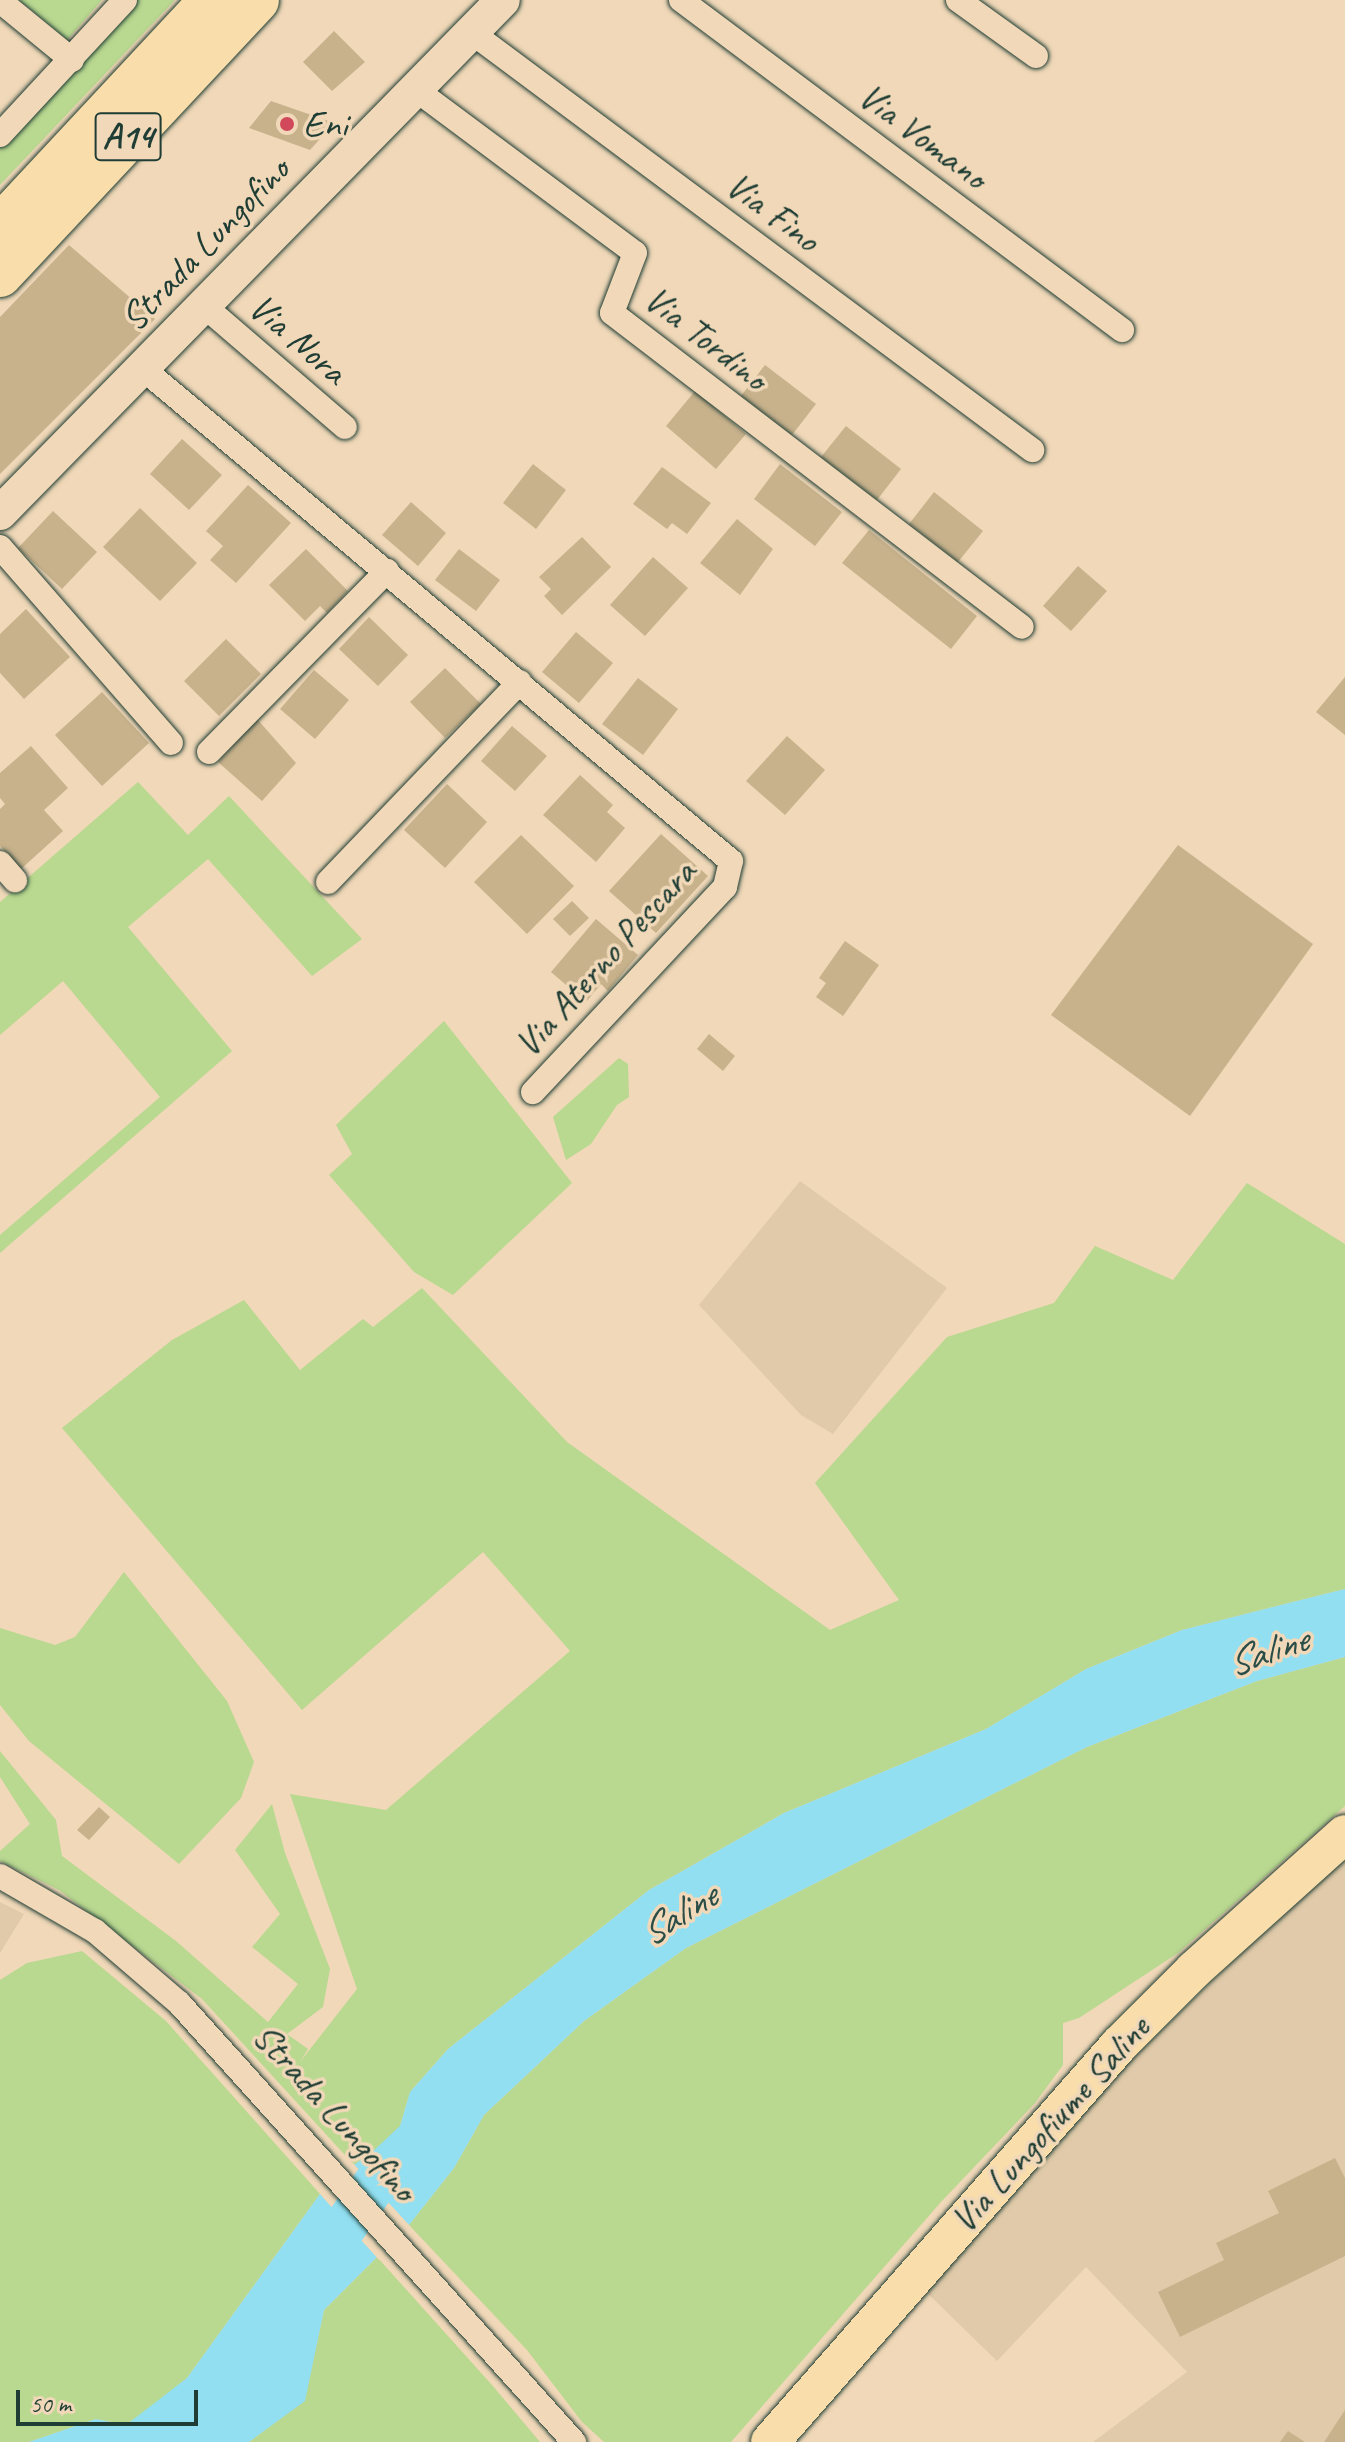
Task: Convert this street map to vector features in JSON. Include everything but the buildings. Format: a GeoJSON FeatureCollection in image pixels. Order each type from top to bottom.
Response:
{"type":"FeatureCollection","features":[{"type":"Feature","properties":{"kind":"highway","name":"A14"},"geometry":{"type":"LineString","coordinates":[[0,227],[212,0]]}},
{"type":"Feature","properties":{"kind":"highway","name":"A14"},"geometry":{"type":"LineString","coordinates":[[0,275],[257,0]]}},
{"type":"Feature","properties":{"kind":"main road","name":"Strada Lungofino"},"geometry":{"type":"LineString","coordinates":[[0,513],[503,0]]}},
{"type":"Feature","properties":{"kind":"main road","name":"Via Lungofiume Saline"},"geometry":{"type":"LineString","coordinates":[[770,2439],[1127,2036],[1345,1834]]}},
{"type":"Feature","properties":{"kind":"street"},"geometry":{"type":"LineString","coordinates":[[0,135],[125,0]]}},
{"type":"Feature","properties":{"kind":"street","name":"Via Vomano"},"geometry":{"type":"LineString","coordinates":[[681,0],[1122,330]]}},
{"type":"Feature","properties":{"kind":"street"},"geometry":{"type":"LineString","coordinates":[[958,0],[1036,56]]}},
{"type":"Feature","properties":{"kind":"street"},"geometry":{"type":"LineString","coordinates":[[0,1],[72,60]]}},
{"type":"Feature","properties":{"kind":"street","name":"Via Fino"},"geometry":{"type":"LineString","coordinates":[[471,32],[1032,450]]}},
{"type":"Feature","properties":{"kind":"street","name":"Via Tordino"},"geometry":{"type":"LineString","coordinates":[[415,89],[635,253],[612,313],[1022,627]]}},
{"type":"Feature","properties":{"kind":"street","name":"Via Nora"},"geometry":{"type":"LineString","coordinates":[[203,305],[345,427]]}},
{"type":"Feature","properties":{"kind":"street","name":"Via Aterno Pescara"},"geometry":{"type":"LineString","coordinates":[[142,368],[731,861],[725,887],[533,1092]]}},
{"type":"Feature","properties":{"kind":"street"},"geometry":{"type":"LineString","coordinates":[[0,547],[171,743]]}},
{"type":"Feature","properties":{"kind":"street"},"geometry":{"type":"LineString","coordinates":[[209,752],[387,571]]}},
{"type":"Feature","properties":{"kind":"street"},"geometry":{"type":"LineString","coordinates":[[328,882],[520,682]]}},
{"type":"Feature","properties":{"kind":"street","name":"Strada Lungofino"},"geometry":{"type":"LineString","coordinates":[[0,1876],[95,1931],[179,2003],[574,2442]]}},
{"type":"Feature","properties":{"kind":"shaded area"},"geometry":{"type":"Polygon","coordinates":[[[800,1181],[947,1288],[833,1434],[801,1415],[699,1305],[800,1181]]]}},
{"type":"Feature","properties":{"kind":"shaded area"},"geometry":{"type":"Polygon","coordinates":[[[1345,1860],[1345,2442],[1093,2442],[1187,2372],[1086,2267],[997,2361],[918,2284],[1077,2113],[1279,1916],[1345,1860]]]}},
{"type":"Feature","properties":{"kind":"shaded area"},"geometry":{"type":"Polygon","coordinates":[[[0,1902],[24,1914],[0,1953],[0,1902]]]}},
{"type":"Feature","properties":{"kind":"green space"},"geometry":{"type":"Polygon","coordinates":[[[19,0],[102,0],[67,40],[19,0]]]}},
{"type":"Feature","properties":{"kind":"green space"},"geometry":{"type":"Polygon","coordinates":[[[134,0],[175,0],[0,185],[0,145],[134,0]]]}},
{"type":"Feature","properties":{"kind":"green space"},"geometry":{"type":"Polygon","coordinates":[[[138,782],[188,835],[229,796],[362,939],[312,976],[208,859],[128,927],[232,1051],[0,1253],[0,1235],[160,1097],[63,981],[0,1035],[0,902],[138,782]]]}},
{"type":"Feature","properties":{"kind":"green space"},"geometry":{"type":"Polygon","coordinates":[[[444,1021],[572,1183],[453,1295],[414,1272],[329,1175],[352,1154],[336,1125],[444,1021]]]}},
{"type":"Feature","properties":{"kind":"green space"},"geometry":{"type":"Polygon","coordinates":[[[619,1058],[628,1064],[629,1097],[617,1105],[591,1144],[566,1160],[553,1117],[619,1058]]]}},
{"type":"Feature","properties":{"kind":"green space"},"geometry":{"type":"Polygon","coordinates":[[[1247,1183],[1345,1244],[1345,1589],[1182,1630],[1086,1669],[986,1729],[784,1813],[649,1890],[448,2049],[410,2092],[398,2133],[354,2165],[202,1999],[59,1890],[0,1861],[0,1851],[30,1824],[0,1777],[0,1751],[56,1820],[62,1856],[176,1941],[268,2022],[298,1984],[252,1947],[280,1914],[235,1850],[272,1804],[285,1853],[330,1969],[323,2007],[287,2034],[308,2049],[300,2062],[357,1989],[290,1794],[386,1810],[570,1651],[483,1552],[302,1710],[62,1428],[172,1340],[244,1300],[300,1370],[363,1319],[373,1327],[422,1288],[567,1442],[830,1630],[899,1600],[815,1483],[947,1337],[1054,1303],[1095,1246],[1173,1280],[1247,1183]]]}},
{"type":"Feature","properties":{"kind":"green space"},"geometry":{"type":"Polygon","coordinates":[[[124,1572],[227,1701],[254,1762],[241,1798],[179,1864],[29,1741],[0,1705],[0,1628],[55,1645],[75,1637],[124,1572]]]}},
{"type":"Feature","properties":{"kind":"green space"},"geometry":{"type":"Polygon","coordinates":[[[1345,1657],[1345,1806],[1178,1953],[1079,2018],[1063,2023],[1063,2065],[1035,2103],[941,2202],[731,2442],[604,2442],[582,2422],[527,2350],[409,2225],[454,2168],[484,2115],[584,2021],[686,1948],[1087,1747],[1257,1681],[1345,1657]]]}},
{"type":"Feature","properties":{"kind":"green space"},"geometry":{"type":"Polygon","coordinates":[[[82,1951],[166,2021],[320,2194],[187,2378],[148,2410],[126,2425],[96,2419],[29,2442],[0,2442],[0,1980],[27,1963],[82,1951]]]}},
{"type":"Feature","properties":{"kind":"green space"},"geometry":{"type":"Polygon","coordinates":[[[377,2257],[540,2442],[249,2442],[304,2401],[324,2310],[377,2257]]]}},
{"type":"Feature","properties":{"kind":"water","name":"Saline"},"geometry":{"type":"Polygon","coordinates":[[[1345,1589],[1345,1657],[1257,1681],[1087,1747],[686,1948],[584,2021],[484,2115],[454,2168],[409,2225],[354,2165],[398,2133],[410,2092],[448,2049],[649,1890],[784,1813],[986,1729],[1086,1669],[1182,1630],[1345,1589]]]}},
{"type":"Feature","properties":{"kind":"water"},"geometry":{"type":"Polygon","coordinates":[[[320,2194],[377,2257],[324,2310],[305,2401],[249,2442],[29,2442],[96,2419],[126,2425],[187,2378],[320,2194]]]}},
{"type":"Feature","properties":{"kind":"pier"},"geometry":{"type":"Polygon","coordinates":[[[352,2162],[411,2228],[351,2167],[352,2162]]]}},
{"type":"Feature","properties":{"kind":"pier"},"geometry":{"type":"Polygon","coordinates":[[[320,2194],[380,2254],[379,2260],[320,2194]]]}},
{"type":"Feature","properties":{"kind":"waterway","name":"Saline"},"geometry":{"type":"LineString","coordinates":[[312,2273],[384,2171],[415,2142]]}},
{"type":"Feature","properties":{"kind":"place","name":"Eni"},"geometry":{"type":"Point","coordinates":[287,124]}}]}
